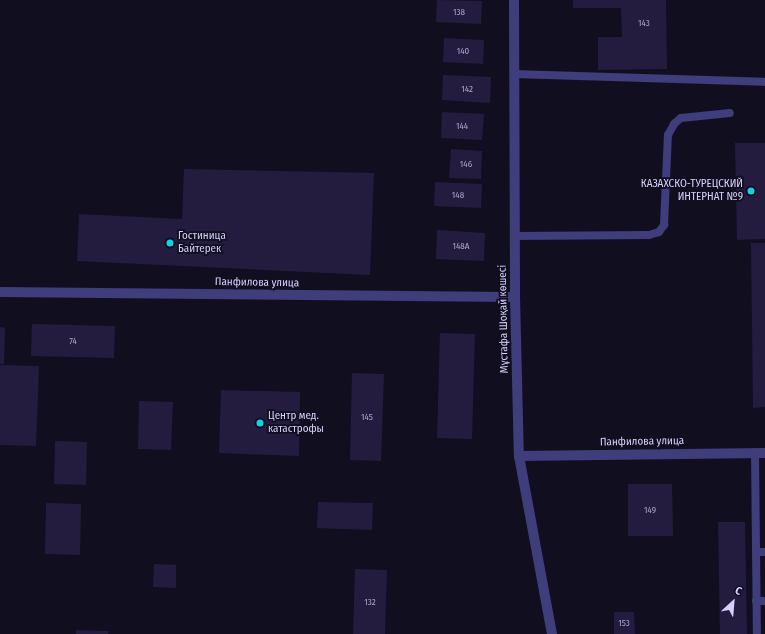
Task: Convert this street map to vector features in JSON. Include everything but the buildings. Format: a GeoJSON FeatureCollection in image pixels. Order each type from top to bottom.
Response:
{"type":"FeatureCollection","features":[{"type":"Feature","properties":{"kind":"street","name":"Мұстафа Шоқай көшесі"},"geometry":{"type":"LineString","coordinates":[[514,0],[515,297],[519,456],[552,634]]}},
{"type":"Feature","properties":{"kind":"street","name":"Панфилова улица"},"geometry":{"type":"LineString","coordinates":[[0,292],[515,297]]}},
{"type":"Feature","properties":{"kind":"street","name":"Панфилова улица"},"geometry":{"type":"LineString","coordinates":[[519,456],[760,453]]}},
{"type":"Feature","properties":{"kind":"lane"},"geometry":{"type":"LineString","coordinates":[[514,74],[765,82]]}},
{"type":"Feature","properties":{"kind":"lane"},"geometry":{"type":"LineString","coordinates":[[515,236],[650,235],[659,232],[664,225],[668,135],[670,130],[681,118],[730,113]]}},
{"type":"Feature","properties":{"kind":"lane"},"geometry":{"type":"LineString","coordinates":[[757,634],[761,601],[756,552],[760,453]]}},
{"type":"Feature","properties":{"kind":"lane"},"geometry":{"type":"LineString","coordinates":[[756,552],[765,552]]}},
{"type":"Feature","properties":{"kind":"place","name":"КАЗАХСКО-ТУРЕЦСКИЙ ИНТЕРНАТ №9"},"geometry":{"type":"Point","coordinates":[751,191]}},
{"type":"Feature","properties":{"kind":"place","name":"Гостиница Байтерек"},"geometry":{"type":"Point","coordinates":[170,243]}},
{"type":"Feature","properties":{"kind":"place","name":"Центр мед. катастрофы"},"geometry":{"type":"Point","coordinates":[260,423]}}]}
